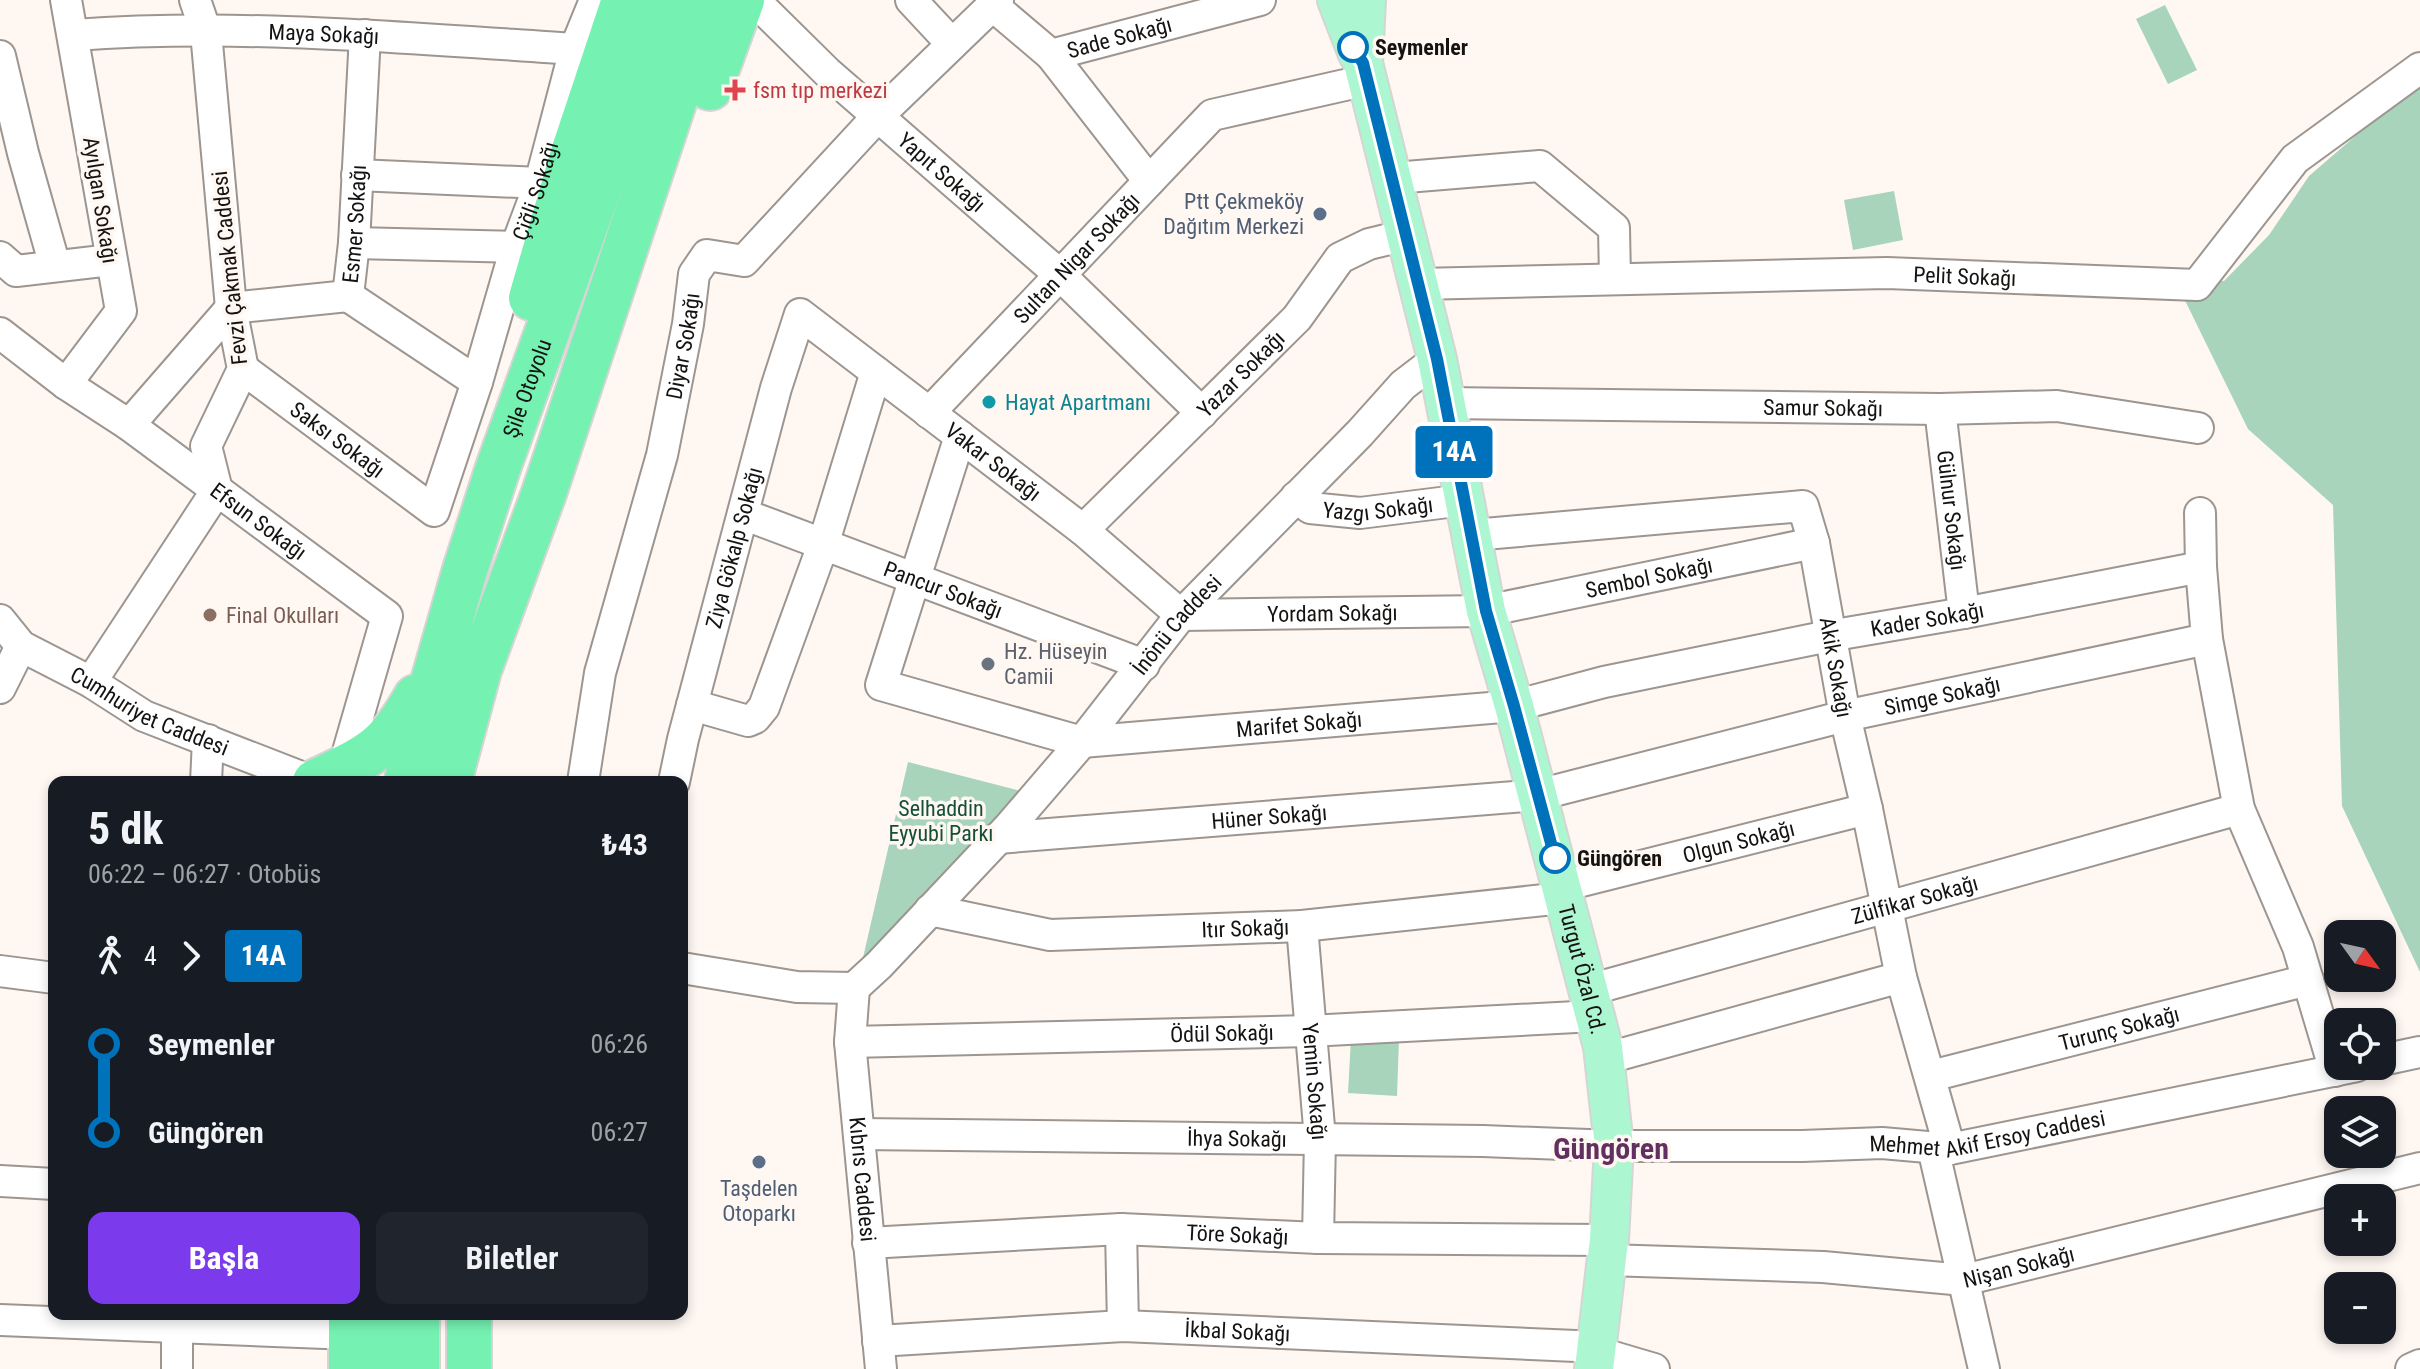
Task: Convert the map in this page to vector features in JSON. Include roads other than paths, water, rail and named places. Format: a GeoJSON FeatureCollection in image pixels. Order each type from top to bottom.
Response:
{"type":"FeatureCollection","features":[{"type":"Feature","properties":{"kind":"highway"},"geometry":{"type":"LineString","coordinates":[[498,468],[513,361],[573,153],[624,0]]}},
{"type":"Feature","properties":{"kind":"highway","name":"Şile Otoyolu"},"geometry":{"type":"LineString","coordinates":[[450,776],[461,660],[498,468],[667,0]]}},
{"type":"Feature","properties":{"kind":"highway","name":"Şile Otoyolu"},"geometry":{"type":"LineString","coordinates":[[406,775],[544,493],[708,0]]}},
{"type":"Feature","properties":{"kind":"highway"},"geometry":{"type":"LineString","coordinates":[[544,493],[596,384],[749,1]]}},
{"type":"Feature","properties":{"kind":"highway"},"geometry":{"type":"LineString","coordinates":[[329,776],[351,767],[383,745],[461,660]]}},
{"type":"Feature","properties":{"kind":"highway"},"geometry":{"type":"LineString","coordinates":[[461,660],[471,776]]}},
{"type":"Feature","properties":{"kind":"highway"},"geometry":{"type":"LineString","coordinates":[[417,1320],[417,1369]]}},
{"type":"Feature","properties":{"kind":"highway"},"geometry":{"type":"LineString","coordinates":[[469,1320],[469,1369]]}},
{"type":"Feature","properties":{"kind":"highway"},"geometry":{"type":"LineString","coordinates":[[343,1330],[386,1369]]}},
{"type":"Feature","properties":{"kind":"main road","name":"Turgut Özal Cd."},"geometry":{"type":"LineString","coordinates":[[1337,0],[1365,72],[1394,178],[1437,359],[1486,611],[1538,795],[1604,1059],[1614,1146],[1608,1250],[1596,1360]]}},
{"type":"Feature","properties":{"kind":"main road","name":"Turgut Özal Cd."},"geometry":{"type":"LineString","coordinates":[[1365,72],[1366,0]]}},
{"type":"Feature","properties":{"kind":"street","name":"Ayılgan Sokağı"},"geometry":{"type":"LineString","coordinates":[[66,0],[121,311],[66,384]]}},
{"type":"Feature","properties":{"kind":"street","name":"Fevzi Çakmak Caddesi"},"geometry":{"type":"LineString","coordinates":[[195,0],[206,32],[231,308],[243,369],[206,446],[217,490]]}},
{"type":"Feature","properties":{"kind":"street","name":"Çiğli Sokağı"},"geometry":{"type":"LineString","coordinates":[[434,511],[477,382],[516,247],[540,183],[575,49],[595,0]]}},
{"type":"Feature","properties":{"kind":"street"},"geometry":{"type":"LineString","coordinates":[[911,0],[952,44]]}},
{"type":"Feature","properties":{"kind":"street","name":"Sade Sokağı"},"geometry":{"type":"LineString","coordinates":[[995,3],[1051,55],[1260,0]]}},
{"type":"Feature","properties":{"kind":"street","name":"Yapıt Sokağı"},"geometry":{"type":"LineString","coordinates":[[749,1],[1060,275],[1202,413]]}},
{"type":"Feature","properties":{"kind":"street","name":"Diyar Sokağı"},"geometry":{"type":"LineString","coordinates":[[584,776],[600,673],[662,455],[688,324],[694,274],[707,255],[744,261],[878,116],[995,3]]}},
{"type":"Feature","properties":{"kind":"street","name":"Maya Sokağı"},"geometry":{"type":"LineString","coordinates":[[74,35],[135,31],[365,35],[575,49]]}},
{"type":"Feature","properties":{"kind":"street","name":"Esmer Sokağı"},"geometry":{"type":"LineString","coordinates":[[231,308],[348,296],[354,243],[365,35]]}},
{"type":"Feature","properties":{"kind":"street"},"geometry":{"type":"LineString","coordinates":[[1051,55],[1149,181]]}},
{"type":"Feature","properties":{"kind":"street"},"geometry":{"type":"LineString","coordinates":[[1,61],[12,156],[55,266]]}},
{"type":"Feature","properties":{"kind":"street","name":"Pelit Sokağı"},"geometry":{"type":"LineString","coordinates":[[1419,284],[1887,273],[2197,285],[2295,159],[2420,68]]}},
{"type":"Feature","properties":{"kind":"street","name":"Sultan Nigar Sokağı"},"geometry":{"type":"LineString","coordinates":[[929,413],[1212,115],[1365,72]]}},
{"type":"Feature","properties":{"kind":"street"},"geometry":{"type":"LineString","coordinates":[[1394,178],[1540,166],[1614,228],[1615,279]]}},
{"type":"Feature","properties":{"kind":"street"},"geometry":{"type":"LineString","coordinates":[[357,175],[540,183]]}},
{"type":"Feature","properties":{"kind":"street","name":"Yazar Sokağı"},"geometry":{"type":"LineString","coordinates":[[1083,530],[1297,318],[1340,258],[1369,244],[1406,235]]}},
{"type":"Feature","properties":{"kind":"street"},"geometry":{"type":"LineString","coordinates":[[354,243],[516,247]]}},
{"type":"Feature","properties":{"kind":"street"},"geometry":{"type":"LineString","coordinates":[[8,264],[55,266],[111,260]]}},
{"type":"Feature","properties":{"kind":"street"},"geometry":{"type":"LineString","coordinates":[[348,296],[477,382]]}},
{"type":"Feature","properties":{"kind":"street"},"geometry":{"type":"LineString","coordinates":[[129,425],[231,308]]}},
{"type":"Feature","properties":{"kind":"street","name":"Vakar Sokağı"},"geometry":{"type":"LineString","coordinates":[[800,314],[1083,530],[1181,615]]}},
{"type":"Feature","properties":{"kind":"street","name":"Ziya Gökalp Sokağı"},"geometry":{"type":"LineString","coordinates":[[675,776],[776,388],[800,314]]}},
{"type":"Feature","properties":{"kind":"street","name":"Efsun Sokağı"},"geometry":{"type":"LineString","coordinates":[[0,333],[387,616],[325,776]]}},
{"type":"Feature","properties":{"kind":"street","name":"İnönü Caddesi"},"geometry":{"type":"LineString","coordinates":[[854,988],[998,838],[1082,742],[1181,615],[1403,385],[1437,359]]}},
{"type":"Feature","properties":{"kind":"street","name":"Saksı Sokağı"},"geometry":{"type":"LineString","coordinates":[[243,369],[434,511]]}},
{"type":"Feature","properties":{"kind":"street"},"geometry":{"type":"LineString","coordinates":[[692,705],[748,721],[764,707],[823,545],[876,372]]}},
{"type":"Feature","properties":{"kind":"street","name":"Samur Sokağı"},"geometry":{"type":"LineString","coordinates":[[1445,403],[1940,409],[2057,406],[2198,428]]}},
{"type":"Feature","properties":{"kind":"street","name":"Gülnur Sokağı"},"geometry":{"type":"LineString","coordinates":[[1940,409],[1964,613]]}},
{"type":"Feature","properties":{"kind":"street"},"geometry":{"type":"LineString","coordinates":[[960,436],[881,685],[1082,742]]}},
{"type":"Feature","properties":{"kind":"street"},"geometry":{"type":"LineString","coordinates":[[91,682],[217,490]]}},
{"type":"Feature","properties":{"kind":"street","name":"Yazgı Sokağı"},"geometry":{"type":"LineString","coordinates":[[1296,497],[1310,508],[1468,517]]}},
{"type":"Feature","properties":{"kind":"street","name":"Akik Sokağı"},"geometry":{"type":"LineString","coordinates":[[1468,517],[1803,506],[1814,543],[1845,716],[1901,977],[1931,1076],[1964,1280],[1984,1369]]}},
{"type":"Feature","properties":{"kind":"street"},"geometry":{"type":"LineString","coordinates":[[2200,513],[2207,639],[2239,809],[2298,947],[2324,1017]]}},
{"type":"Feature","properties":{"kind":"street","name":"Pancur Sokağı"},"geometry":{"type":"LineString","coordinates":[[743,514],[1144,665]]}},
{"type":"Feature","properties":{"kind":"street","name":"Sembol Sokağı"},"geometry":{"type":"LineString","coordinates":[[1486,611],[1814,543]]}},
{"type":"Feature","properties":{"kind":"street","name":"Kader Sokağı"},"geometry":{"type":"LineString","coordinates":[[1514,706],[1604,682],[1829,636],[2201,567]]}},
{"type":"Feature","properties":{"kind":"street","name":"Yordam Sokağı"},"geometry":{"type":"LineString","coordinates":[[1181,615],[1486,611]]}},
{"type":"Feature","properties":{"kind":"street","name":"Cumhuriyet Caddesi"},"geometry":{"type":"LineString","coordinates":[[0,620],[21,646],[91,682],[144,716],[318,776]]}},
{"type":"Feature","properties":{"kind":"street","name":"Simge Sokağı"},"geometry":{"type":"LineString","coordinates":[[1538,795],[1845,716],[2207,639]]}},
{"type":"Feature","properties":{"kind":"street"},"geometry":{"type":"LineString","coordinates":[[0,688],[21,646]]}},
{"type":"Feature","properties":{"kind":"street","name":"Marifet Sokağı"},"geometry":{"type":"LineString","coordinates":[[1082,742],[1514,706]]}},
{"type":"Feature","properties":{"kind":"street"},"geometry":{"type":"LineString","coordinates":[[206,776],[208,740]]}},
{"type":"Feature","properties":{"kind":"street","name":"Hüner Sokağı"},"geometry":{"type":"LineString","coordinates":[[998,838],[1538,795]]}},
{"type":"Feature","properties":{"kind":"street","name":"Olgun Sokağı"},"geometry":{"type":"LineString","coordinates":[[1563,892],[1867,809]]}},
{"type":"Feature","properties":{"kind":"street","name":"Zülfikar Sokağı"},"geometry":{"type":"LineString","coordinates":[[1592,1003],[1887,906],[2239,809]]}},
{"type":"Feature","properties":{"kind":"street","name":"Itır Sokağı"},"geometry":{"type":"LineString","coordinates":[[930,910],[1050,935],[1302,926],[1563,892]]}},
{"type":"Feature","properties":{"kind":"street","name":"Yemin Sokağı"},"geometry":{"type":"LineString","coordinates":[[1302,926],[1320,1139],[1318,1238]]}},
{"type":"Feature","properties":{"kind":"street"},"geometry":{"type":"LineString","coordinates":[[688,969],[797,987],[854,988]]}},
{"type":"Feature","properties":{"kind":"street"},"geometry":{"type":"LineString","coordinates":[[0,971],[48,977]]}},
{"type":"Feature","properties":{"kind":"street"},"geometry":{"type":"LineString","coordinates":[[1604,1059],[1901,977]]}},
{"type":"Feature","properties":{"kind":"street","name":"Turunç Sokağı"},"geometry":{"type":"LineString","coordinates":[[1931,1076],[2308,980]]}},
{"type":"Feature","properties":{"kind":"street","name":"Kıbrıs Caddesi"},"geometry":{"type":"LineString","coordinates":[[854,988],[850,1042],[879,1355]]}},
{"type":"Feature","properties":{"kind":"street","name":"Ödül Sokağı"},"geometry":{"type":"LineString","coordinates":[[850,1042],[1309,1031],[1592,1003]]}},
{"type":"Feature","properties":{"kind":"street"},"geometry":{"type":"LineString","coordinates":[[2396,1057],[2420,1052]]}},
{"type":"Feature","properties":{"kind":"street","name":"Mehmet Akif Ersoy Caddesi"},"geometry":{"type":"LineString","coordinates":[[1614,1146],[1882,1143],[1942,1148],[2324,1072]]}},
{"type":"Feature","properties":{"kind":"street","name":"İhya Sokağı"},"geometry":{"type":"LineString","coordinates":[[859,1134],[1614,1146]]}},
{"type":"Feature","properties":{"kind":"street","name":"Nişan Sokağı"},"geometry":{"type":"LineString","coordinates":[[1608,1250],[1964,1280],[2420,1168]]}},
{"type":"Feature","properties":{"kind":"street"},"geometry":{"type":"LineString","coordinates":[[0,1181],[48,1184]]}},
{"type":"Feature","properties":{"kind":"street"},"geometry":{"type":"LineString","coordinates":[[1121,1229],[1123,1326]]}},
{"type":"Feature","properties":{"kind":"street","name":"Töre Sokağı"},"geometry":{"type":"LineString","coordinates":[[868,1243],[1121,1229],[1608,1250]]}},
{"type":"Feature","properties":{"kind":"street"},"geometry":{"type":"LineString","coordinates":[[0,1320],[177,1321],[343,1330]]}},
{"type":"Feature","properties":{"kind":"street"},"geometry":{"type":"LineString","coordinates":[[177,1321],[177,1369]]}},
{"type":"Feature","properties":{"kind":"street","name":"İkbal Sokağı"},"geometry":{"type":"LineString","coordinates":[[879,1355],[1123,1326],[1576,1346],[1596,1360],[1654,1369]]}},
{"type":"Feature","properties":{"kind":"street"},"geometry":{"type":"LineString","coordinates":[[2411,1369],[2420,1365]]}},
{"type":"Feature","properties":{"kind":"place","name":"Seymenler"},"geometry":{"type":"Point","coordinates":[1353,47]}},
{"type":"Feature","properties":{"kind":"place","name":"fsm tıp merkezi"},"geometry":{"type":"Point","coordinates":[735,90]}},
{"type":"Feature","properties":{"kind":"place","name":"Ptt Çekmeköy Dağıtım Merkezi"},"geometry":{"type":"Point","coordinates":[1320,214]}},
{"type":"Feature","properties":{"kind":"place","name":"Hayat Apartmanı"},"geometry":{"type":"Point","coordinates":[989,402]}},
{"type":"Feature","properties":{"kind":"place","name":"Final Okulları"},"geometry":{"type":"Point","coordinates":[210,615]}},
{"type":"Feature","properties":{"kind":"place","name":"Hz. Hüseyin Camii"},"geometry":{"type":"Point","coordinates":[988,664]}},
{"type":"Feature","properties":{"kind":"place","name":"Güngören"},"geometry":{"type":"Point","coordinates":[1555,858]}},
{"type":"Feature","properties":{"kind":"place","name":"Taşdelen Otoparkı"},"geometry":{"type":"Point","coordinates":[759,1162]}},
{"type":"Feature","properties":{"kind":"district","name":"Güngören"},"geometry":{"type":"Point","coordinates":[1611,1149]}},
{"type":"Feature","properties":{"kind":"park label","name":"Selhaddin Eyyubi Parkı"},"geometry":{"type":"Point","coordinates":[941,820]}}]}
